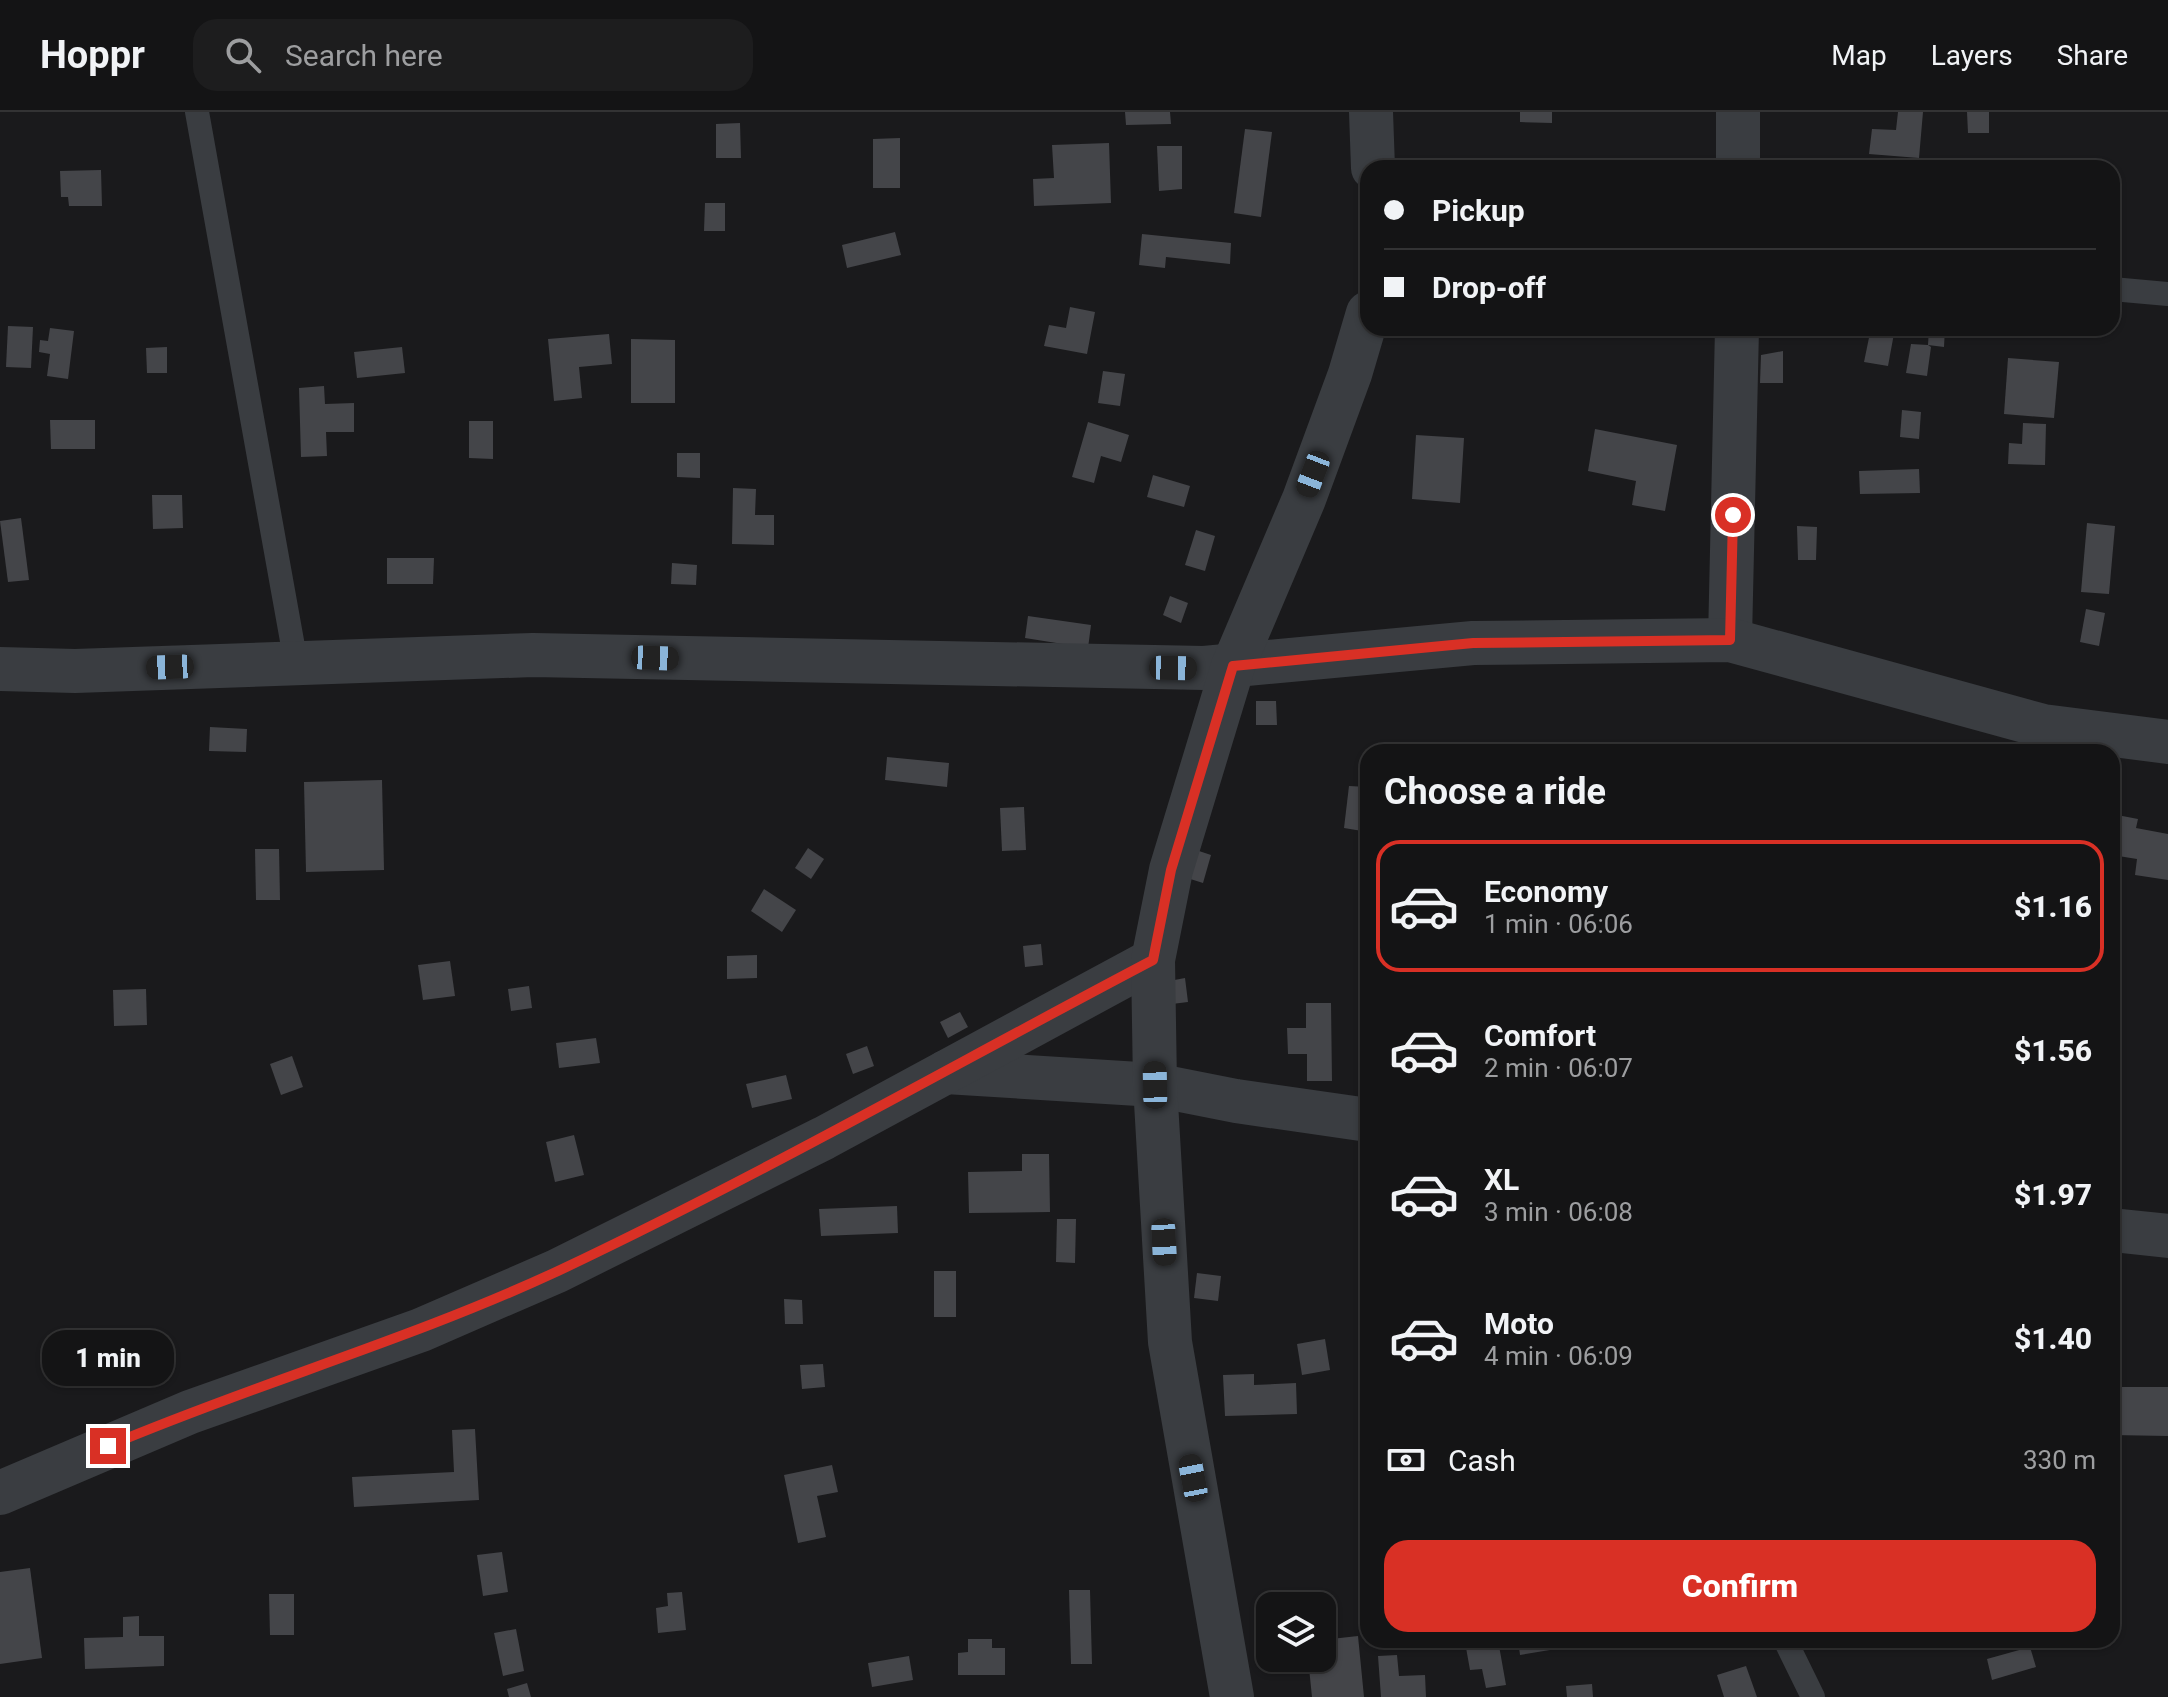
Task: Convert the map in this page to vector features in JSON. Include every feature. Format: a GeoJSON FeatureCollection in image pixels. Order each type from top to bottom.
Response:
{"type":"FeatureCollection","features":[{"type":"Feature","properties":{"kind":"street"},"geometry":{"type":"LineString","coordinates":[[1371,112],[1373,160]]}},
{"type":"Feature","properties":{"kind":"street"},"geometry":{"type":"LineString","coordinates":[[1738,112],[1738,160]]}},
{"type":"Feature","properties":{"kind":"street"},"geometry":{"type":"LineString","coordinates":[[1232,1697],[1175,1385],[1167,1306],[1155,1085],[1153,960],[1171,870],[1233,666],[1304,499],[1361,336]]}},
{"type":"Feature","properties":{"kind":"street"},"geometry":{"type":"LineString","coordinates":[[1730,640],[1737,336]]}},
{"type":"Feature","properties":{"kind":"street"},"geometry":{"type":"LineString","coordinates":[[0,669],[75,671],[533,655],[928,665],[1233,666],[1473,643],[1730,640],[2043,726],[2168,742]]}},
{"type":"Feature","properties":{"kind":"street"},"geometry":{"type":"LineString","coordinates":[[0,1493],[190,1412],[421,1330],[557,1271],[824,1138],[1153,960]]}},
{"type":"Feature","properties":{"kind":"street"},"geometry":{"type":"LineString","coordinates":[[946,1072],[1155,1085],[1236,1101],[1360,1119]]}},
{"type":"Feature","properties":{"kind":"street"},"geometry":{"type":"LineString","coordinates":[[2120,1231],[2168,1236]]}},
{"type":"Feature","properties":{"kind":"lane"},"geometry":{"type":"LineString","coordinates":[[197,112],[296,663]]}},
{"type":"Feature","properties":{"kind":"lane"},"geometry":{"type":"LineString","coordinates":[[2120,290],[2168,294]]}},
{"type":"Feature","properties":{"kind":"lane"},"geometry":{"type":"LineString","coordinates":[[1789,1648],[1813,1697]]}},
{"type":"Feature","properties":{"kind":"building"},"geometry":{"type":"Polygon","coordinates":[[[1125,112],[1170,112],[1171,124],[1126,125],[1125,112]]]}},
{"type":"Feature","properties":{"kind":"building"},"geometry":{"type":"Polygon","coordinates":[[[1520,112],[1552,112],[1552,123],[1520,122],[1520,112]]]}},
{"type":"Feature","properties":{"kind":"building"},"geometry":{"type":"Polygon","coordinates":[[[1898,112],[1923,112],[1919,158],[1869,154],[1872,129],[1896,130],[1898,112]]]}},
{"type":"Feature","properties":{"kind":"building"},"geometry":{"type":"Polygon","coordinates":[[[1967,112],[1989,112],[1989,133],[1968,133],[1967,112]]]}},
{"type":"Feature","properties":{"kind":"building"},"geometry":{"type":"Polygon","coordinates":[[[740,123],[741,158],[716,158],[716,124],[740,123]]]}},
{"type":"Feature","properties":{"kind":"building"},"geometry":{"type":"Polygon","coordinates":[[[1245,129],[1272,132],[1261,217],[1234,213],[1245,129]]]}},
{"type":"Feature","properties":{"kind":"building"},"geometry":{"type":"Polygon","coordinates":[[[900,138],[900,188],[873,188],[873,139],[900,138]]]}},
{"type":"Feature","properties":{"kind":"building"},"geometry":{"type":"Polygon","coordinates":[[[1109,143],[1111,203],[1034,206],[1033,179],[1054,178],[1052,145],[1109,143]]]}},
{"type":"Feature","properties":{"kind":"building"},"geometry":{"type":"Polygon","coordinates":[[[1157,146],[1182,146],[1182,189],[1159,191],[1157,146]]]}},
{"type":"Feature","properties":{"kind":"building"},"geometry":{"type":"Polygon","coordinates":[[[101,170],[102,206],[69,206],[68,197],[61,197],[60,171],[101,170]]]}},
{"type":"Feature","properties":{"kind":"building"},"geometry":{"type":"Polygon","coordinates":[[[705,203],[725,203],[725,231],[704,231],[705,203]]]}},
{"type":"Feature","properties":{"kind":"building"},"geometry":{"type":"Polygon","coordinates":[[[895,232],[901,255],[847,268],[842,245],[895,232]]]}},
{"type":"Feature","properties":{"kind":"building"},"geometry":{"type":"Polygon","coordinates":[[[1142,234],[1231,243],[1230,264],[1166,257],[1165,268],[1139,265],[1142,234]]]}},
{"type":"Feature","properties":{"kind":"building"},"geometry":{"type":"Polygon","coordinates":[[[1070,307],[1095,312],[1087,354],[1044,346],[1049,325],[1066,328],[1070,307]]]}},
{"type":"Feature","properties":{"kind":"building"},"geometry":{"type":"Polygon","coordinates":[[[8,326],[33,327],[31,368],[6,367],[8,326]]]}},
{"type":"Feature","properties":{"kind":"building"},"geometry":{"type":"Polygon","coordinates":[[[50,328],[74,331],[68,379],[47,376],[50,354],[39,352],[40,340],[48,341],[50,328]]]}},
{"type":"Feature","properties":{"kind":"building"},"geometry":{"type":"Polygon","coordinates":[[[609,334],[612,364],[579,367],[582,398],[554,401],[548,339],[609,334]]]}},
{"type":"Feature","properties":{"kind":"building"},"geometry":{"type":"Polygon","coordinates":[[[1869,336],[1894,336],[1888,366],[1864,362],[1869,336]]]}},
{"type":"Feature","properties":{"kind":"building"},"geometry":{"type":"Polygon","coordinates":[[[1929,336],[1945,336],[1944,347],[1928,345],[1929,336]]]}},
{"type":"Feature","properties":{"kind":"building"},"geometry":{"type":"Polygon","coordinates":[[[631,339],[675,340],[675,403],[631,403],[631,339]]]}},
{"type":"Feature","properties":{"kind":"building"},"geometry":{"type":"Polygon","coordinates":[[[1911,344],[1931,347],[1927,376],[1906,373],[1911,344]]]}},
{"type":"Feature","properties":{"kind":"building"},"geometry":{"type":"Polygon","coordinates":[[[167,347],[167,373],[147,373],[146,348],[167,347]]]}},
{"type":"Feature","properties":{"kind":"building"},"geometry":{"type":"Polygon","coordinates":[[[402,347],[405,373],[357,378],[354,352],[402,347]]]}},
{"type":"Feature","properties":{"kind":"building"},"geometry":{"type":"Polygon","coordinates":[[[1783,351],[1783,383],[1760,383],[1761,355],[1783,351]]]}},
{"type":"Feature","properties":{"kind":"building"},"geometry":{"type":"Polygon","coordinates":[[[2008,358],[2059,362],[2054,418],[2004,414],[2008,358]]]}},
{"type":"Feature","properties":{"kind":"building"},"geometry":{"type":"Polygon","coordinates":[[[1103,371],[1125,374],[1120,406],[1098,403],[1103,371]]]}},
{"type":"Feature","properties":{"kind":"building"},"geometry":{"type":"Polygon","coordinates":[[[324,386],[325,404],[354,403],[354,432],[326,432],[327,456],[301,457],[299,388],[324,386]]]}},
{"type":"Feature","properties":{"kind":"building"},"geometry":{"type":"Polygon","coordinates":[[[1902,410],[1921,412],[1919,439],[1900,437],[1902,410]]]}},
{"type":"Feature","properties":{"kind":"building"},"geometry":{"type":"Polygon","coordinates":[[[50,420],[95,420],[95,449],[51,449],[50,420]]]}},
{"type":"Feature","properties":{"kind":"building"},"geometry":{"type":"Polygon","coordinates":[[[469,421],[493,421],[493,459],[469,458],[469,421]]]}},
{"type":"Feature","properties":{"kind":"building"},"geometry":{"type":"Polygon","coordinates":[[[1088,422],[1129,435],[1121,462],[1101,456],[1094,483],[1072,477],[1088,422]]]}},
{"type":"Feature","properties":{"kind":"building"},"geometry":{"type":"Polygon","coordinates":[[[2023,423],[2046,424],[2045,465],[2008,464],[2009,443],[2022,444],[2023,423]]]}},
{"type":"Feature","properties":{"kind":"building"},"geometry":{"type":"Polygon","coordinates":[[[1595,429],[1677,445],[1665,511],[1632,505],[1636,481],[1588,471],[1595,429]]]}},
{"type":"Feature","properties":{"kind":"building"},"geometry":{"type":"Polygon","coordinates":[[[1416,435],[1464,438],[1460,503],[1412,499],[1416,435]]]}},
{"type":"Feature","properties":{"kind":"building"},"geometry":{"type":"Polygon","coordinates":[[[677,453],[700,453],[700,478],[677,477],[677,453]]]}},
{"type":"Feature","properties":{"kind":"building"},"geometry":{"type":"Polygon","coordinates":[[[1919,469],[1920,493],[1860,494],[1859,471],[1919,469]]]}},
{"type":"Feature","properties":{"kind":"building"},"geometry":{"type":"Polygon","coordinates":[[[1153,475],[1190,486],[1184,507],[1147,497],[1153,475]]]}},
{"type":"Feature","properties":{"kind":"building"},"geometry":{"type":"Polygon","coordinates":[[[733,488],[756,489],[755,515],[774,515],[774,545],[732,544],[733,488]]]}},
{"type":"Feature","properties":{"kind":"building"},"geometry":{"type":"Polygon","coordinates":[[[152,495],[182,495],[183,528],[153,529],[152,495]]]}},
{"type":"Feature","properties":{"kind":"building"},"geometry":{"type":"Polygon","coordinates":[[[21,518],[29,580],[8,582],[0,521],[21,518]]]}},
{"type":"Feature","properties":{"kind":"building"},"geometry":{"type":"Polygon","coordinates":[[[2087,523],[2115,526],[2109,594],[2081,592],[2087,523]]]}},
{"type":"Feature","properties":{"kind":"building"},"geometry":{"type":"Polygon","coordinates":[[[1797,526],[1817,527],[1816,560],[1798,560],[1797,526]]]}},
{"type":"Feature","properties":{"kind":"building"},"geometry":{"type":"Polygon","coordinates":[[[1196,530],[1215,536],[1205,571],[1185,565],[1196,530]]]}},
{"type":"Feature","properties":{"kind":"building"},"geometry":{"type":"Polygon","coordinates":[[[387,558],[434,558],[433,584],[387,584],[387,558]]]}},
{"type":"Feature","properties":{"kind":"building"},"geometry":{"type":"Polygon","coordinates":[[[672,563],[697,565],[696,585],[671,584],[672,563]]]}},
{"type":"Feature","properties":{"kind":"building"},"geometry":{"type":"Polygon","coordinates":[[[1170,596],[1188,603],[1181,623],[1163,615],[1170,596]]]}},
{"type":"Feature","properties":{"kind":"building"},"geometry":{"type":"Polygon","coordinates":[[[2086,609],[2105,613],[2099,646],[2080,642],[2086,609]]]}},
{"type":"Feature","properties":{"kind":"building"},"geometry":{"type":"Polygon","coordinates":[[[1028,616],[1091,625],[1088,648],[1025,638],[1028,616]]]}},
{"type":"Feature","properties":{"kind":"building"},"geometry":{"type":"Polygon","coordinates":[[[1256,701],[1276,701],[1277,725],[1256,725],[1256,701]]]}},
{"type":"Feature","properties":{"kind":"building"},"geometry":{"type":"Polygon","coordinates":[[[210,727],[247,729],[246,752],[209,751],[210,727]]]}},
{"type":"Feature","properties":{"kind":"building"},"geometry":{"type":"Polygon","coordinates":[[[887,757],[949,763],[947,787],[885,780],[887,757]]]}},
{"type":"Feature","properties":{"kind":"building"},"geometry":{"type":"Polygon","coordinates":[[[382,780],[384,870],[306,872],[304,782],[382,780]]]}},
{"type":"Feature","properties":{"kind":"building"},"geometry":{"type":"Polygon","coordinates":[[[1349,786],[1360,787],[1360,831],[1344,828],[1349,786]]]}},
{"type":"Feature","properties":{"kind":"building"},"geometry":{"type":"Polygon","coordinates":[[[1024,807],[1026,850],[1002,851],[1000,808],[1024,807]]]}},
{"type":"Feature","properties":{"kind":"building"},"geometry":{"type":"Polygon","coordinates":[[[2120,816],[2138,819],[2136,828],[2168,834],[2168,880],[2135,875],[2137,859],[2120,856],[2120,816]]]}},
{"type":"Feature","properties":{"kind":"building"},"geometry":{"type":"Polygon","coordinates":[[[808,848],[824,859],[811,879],[795,868],[808,848]]]}},
{"type":"Feature","properties":{"kind":"building"},"geometry":{"type":"Polygon","coordinates":[[[255,849],[279,849],[280,900],[256,900],[255,849]]]}},
{"type":"Feature","properties":{"kind":"building"},"geometry":{"type":"Polygon","coordinates":[[[1193,849],[1211,855],[1203,883],[1184,877],[1193,849]]]}},
{"type":"Feature","properties":{"kind":"building"},"geometry":{"type":"Polygon","coordinates":[[[764,889],[796,910],[782,932],[751,911],[764,889]]]}},
{"type":"Feature","properties":{"kind":"building"},"geometry":{"type":"Polygon","coordinates":[[[1041,944],[1043,965],[1025,967],[1023,946],[1041,944]]]}},
{"type":"Feature","properties":{"kind":"building"},"geometry":{"type":"Polygon","coordinates":[[[757,955],[757,978],[727,979],[727,956],[757,955]]]}},
{"type":"Feature","properties":{"kind":"building"},"geometry":{"type":"Polygon","coordinates":[[[450,961],[455,996],[423,1000],[418,965],[450,961]]]}},
{"type":"Feature","properties":{"kind":"building"},"geometry":{"type":"Polygon","coordinates":[[[1185,978],[1188,1002],[1172,1004],[1169,981],[1185,978]]]}},
{"type":"Feature","properties":{"kind":"building"},"geometry":{"type":"Polygon","coordinates":[[[529,986],[532,1008],[511,1011],[508,989],[529,986]]]}},
{"type":"Feature","properties":{"kind":"building"},"geometry":{"type":"Polygon","coordinates":[[[146,989],[147,1025],[114,1026],[113,990],[146,989]]]}},
{"type":"Feature","properties":{"kind":"building"},"geometry":{"type":"Polygon","coordinates":[[[1306,1003],[1331,1003],[1332,1081],[1307,1081],[1307,1054],[1288,1054],[1287,1028],[1306,1028],[1306,1003]]]}},
{"type":"Feature","properties":{"kind":"building"},"geometry":{"type":"Polygon","coordinates":[[[960,1012],[968,1027],[948,1038],[940,1022],[960,1012]]]}},
{"type":"Feature","properties":{"kind":"building"},"geometry":{"type":"Polygon","coordinates":[[[596,1038],[600,1063],[559,1068],[556,1043],[596,1038]]]}},
{"type":"Feature","properties":{"kind":"building"},"geometry":{"type":"Polygon","coordinates":[[[867,1046],[874,1066],[853,1074],[846,1054],[867,1046]]]}},
{"type":"Feature","properties":{"kind":"building"},"geometry":{"type":"Polygon","coordinates":[[[292,1056],[303,1087],[281,1095],[270,1064],[292,1056]]]}},
{"type":"Feature","properties":{"kind":"building"},"geometry":{"type":"Polygon","coordinates":[[[786,1075],[792,1099],[752,1108],[746,1084],[786,1075]]]}},
{"type":"Feature","properties":{"kind":"building"},"geometry":{"type":"Polygon","coordinates":[[[574,1135],[584,1175],[555,1182],[546,1142],[574,1135]]]}},
{"type":"Feature","properties":{"kind":"building"},"geometry":{"type":"Polygon","coordinates":[[[1022,1154],[1049,1154],[1050,1212],[969,1213],[968,1172],[1022,1171],[1022,1154]]]}},
{"type":"Feature","properties":{"kind":"building"},"geometry":{"type":"Polygon","coordinates":[[[897,1206],[898,1233],[821,1236],[819,1209],[897,1206]]]}},
{"type":"Feature","properties":{"kind":"building"},"geometry":{"type":"Polygon","coordinates":[[[1057,1219],[1076,1219],[1075,1263],[1056,1262],[1057,1219]]]}},
{"type":"Feature","properties":{"kind":"building"},"geometry":{"type":"Polygon","coordinates":[[[934,1271],[956,1271],[956,1317],[934,1317],[934,1271]]]}},
{"type":"Feature","properties":{"kind":"building"},"geometry":{"type":"Polygon","coordinates":[[[1197,1273],[1221,1276],[1218,1301],[1194,1298],[1197,1273]]]}},
{"type":"Feature","properties":{"kind":"building"},"geometry":{"type":"Polygon","coordinates":[[[784,1299],[802,1300],[803,1324],[785,1324],[784,1299]]]}},
{"type":"Feature","properties":{"kind":"building"},"geometry":{"type":"Polygon","coordinates":[[[1325,1339],[1330,1370],[1302,1375],[1297,1344],[1325,1339]]]}},
{"type":"Feature","properties":{"kind":"building"},"geometry":{"type":"Polygon","coordinates":[[[823,1364],[825,1387],[802,1389],[800,1365],[823,1364]]]}},
{"type":"Feature","properties":{"kind":"building"},"geometry":{"type":"Polygon","coordinates":[[[1254,1374],[1254,1385],[1296,1383],[1297,1414],[1225,1416],[1223,1375],[1254,1374]]]}},
{"type":"Feature","properties":{"kind":"building"},"geometry":{"type":"Polygon","coordinates":[[[2120,1387],[2168,1387],[2168,1436],[2120,1435],[2120,1387]]]}},
{"type":"Feature","properties":{"kind":"building"},"geometry":{"type":"Polygon","coordinates":[[[475,1429],[479,1500],[354,1507],[352,1477],[454,1472],[452,1430],[475,1429]]]}},
{"type":"Feature","properties":{"kind":"building"},"geometry":{"type":"Polygon","coordinates":[[[832,1465],[838,1492],[817,1496],[826,1537],[798,1543],[784,1475],[832,1465]]]}},
{"type":"Feature","properties":{"kind":"building"},"geometry":{"type":"Polygon","coordinates":[[[502,1552],[508,1592],[483,1596],[477,1555],[502,1552]]]}},
{"type":"Feature","properties":{"kind":"building"},"geometry":{"type":"Polygon","coordinates":[[[30,1568],[42,1658],[0,1664],[0,1572],[30,1568]]]}},
{"type":"Feature","properties":{"kind":"building"},"geometry":{"type":"Polygon","coordinates":[[[1069,1590],[1090,1590],[1092,1664],[1071,1664],[1069,1590]]]}},
{"type":"Feature","properties":{"kind":"building"},"geometry":{"type":"Polygon","coordinates":[[[682,1592],[686,1630],[658,1633],[656,1608],[668,1606],[667,1593],[682,1592]]]}},
{"type":"Feature","properties":{"kind":"building"},"geometry":{"type":"Polygon","coordinates":[[[269,1594],[294,1594],[294,1635],[270,1635],[269,1594]]]}},
{"type":"Feature","properties":{"kind":"building"},"geometry":{"type":"Polygon","coordinates":[[[139,1616],[139,1636],[164,1636],[164,1666],[85,1669],[84,1638],[123,1637],[123,1617],[139,1616]]]}},
{"type":"Feature","properties":{"kind":"building"},"geometry":{"type":"Polygon","coordinates":[[[516,1629],[524,1671],[503,1676],[494,1633],[516,1629]]]}},
{"type":"Feature","properties":{"kind":"building"},"geometry":{"type":"Polygon","coordinates":[[[1358,1636],[1364,1697],[1312,1697],[1309,1672],[1336,1672],[1336,1638],[1358,1636]]]}},
{"type":"Feature","properties":{"kind":"building"},"geometry":{"type":"Polygon","coordinates":[[[968,1639],[992,1639],[992,1648],[1005,1648],[1005,1675],[958,1675],[958,1653],[968,1652],[968,1639]]]}},
{"type":"Feature","properties":{"kind":"building"},"geometry":{"type":"Polygon","coordinates":[[[1466,1648],[1499,1648],[1506,1685],[1486,1688],[1482,1669],[1470,1670],[1466,1648]]]}},
{"type":"Feature","properties":{"kind":"building"},"geometry":{"type":"Polygon","coordinates":[[[1519,1648],[1550,1648],[1550,1650],[1520,1655],[1519,1648]]]}},
{"type":"Feature","properties":{"kind":"building"},"geometry":{"type":"Polygon","coordinates":[[[2030,1648],[2036,1667],[1992,1680],[1987,1659],[2030,1648]]]}},
{"type":"Feature","properties":{"kind":"building"},"geometry":{"type":"Polygon","coordinates":[[[1397,1655],[1399,1676],[1425,1675],[1426,1697],[1381,1697],[1378,1656],[1397,1655]]]}},
{"type":"Feature","properties":{"kind":"building"},"geometry":{"type":"Polygon","coordinates":[[[909,1656],[913,1680],[872,1687],[868,1663],[909,1656]]]}},
{"type":"Feature","properties":{"kind":"building"},"geometry":{"type":"Polygon","coordinates":[[[1746,1666],[1757,1697],[1724,1697],[1717,1675],[1746,1666]]]}},
{"type":"Feature","properties":{"kind":"building"},"geometry":{"type":"Polygon","coordinates":[[[527,1683],[531,1697],[509,1697],[507,1689],[527,1683]]]}},
{"type":"Feature","properties":{"kind":"building"},"geometry":{"type":"Polygon","coordinates":[[[1592,1684],[1593,1697],[1567,1697],[1566,1686],[1592,1684]]]}},
{"type":"Feature","properties":{"kind":"route"},"geometry":{"type":"LineString","coordinates":[[108,1446],[190,1412],[421,1330],[557,1271],[824,1138],[1153,960],[1171,870],[1233,666],[1473,643],[1730,640],[1733,515]]}}]}
